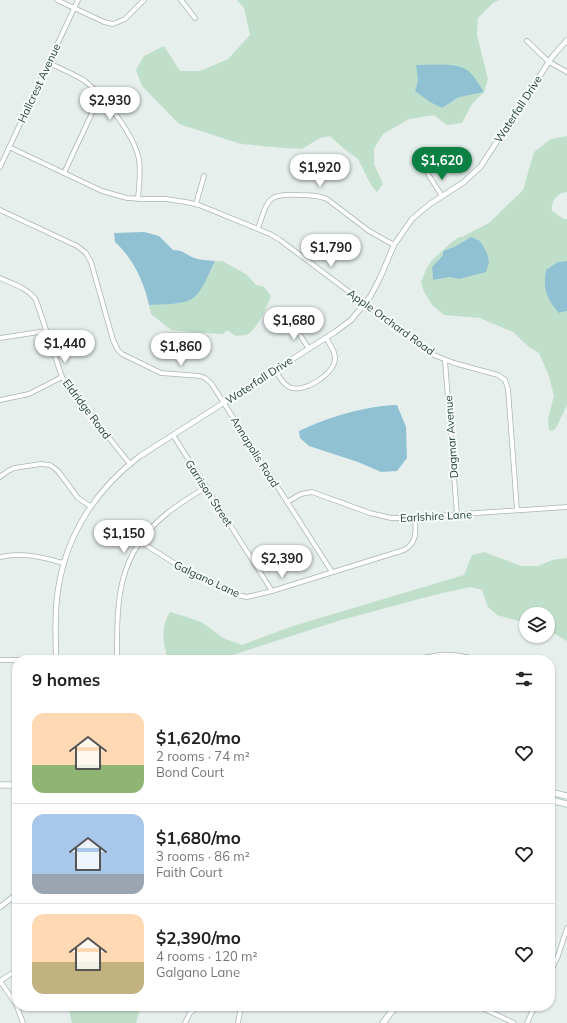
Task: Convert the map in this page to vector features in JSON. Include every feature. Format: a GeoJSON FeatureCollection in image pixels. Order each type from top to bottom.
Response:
{"type":"FeatureCollection","features":[{"type":"Feature","properties":{"kind":"main road"},"geometry":{"type":"LineString","coordinates":[[0,785],[12,785]]}},
{"type":"Feature","properties":{"kind":"main road"},"geometry":{"type":"LineString","coordinates":[[555,793],[567,796]]}},
{"type":"Feature","properties":{"kind":"main road"},"geometry":{"type":"LineString","coordinates":[[555,801],[567,804]]}},
{"type":"Feature","properties":{"kind":"main road"},"geometry":{"type":"LineString","coordinates":[[383,1023],[392,1011]]}},
{"type":"Feature","properties":{"kind":"street"},"geometry":{"type":"LineString","coordinates":[[57,0],[108,23],[117,23],[125,20],[144,0]]}},
{"type":"Feature","properties":{"kind":"street","name":"Hallcrest Avenue"},"geometry":{"type":"LineString","coordinates":[[0,167],[78,0]]}},
{"type":"Feature","properties":{"kind":"street"},"geometry":{"type":"LineString","coordinates":[[181,0],[195,18]]}},
{"type":"Feature","properties":{"kind":"street","name":"Waterfall Drive"},"geometry":{"type":"LineString","coordinates":[[56,655],[56,606],[63,563],[76,531],[90,506],[109,483],[130,464],[173,435],[309,349],[351,320],[376,288],[394,244],[412,219],[430,204],[464,182],[481,166],[549,62],[558,49],[567,40]]}},
{"type":"Feature","properties":{"kind":"street"},"geometry":{"type":"LineString","coordinates":[[527,41],[549,62],[567,72]]}},
{"type":"Feature","properties":{"kind":"street"},"geometry":{"type":"LineString","coordinates":[[49,63],[84,81],[100,96],[126,128],[134,144],[140,169],[138,199]]}},
{"type":"Feature","properties":{"kind":"street"},"geometry":{"type":"LineString","coordinates":[[64,173],[100,96]]}},
{"type":"Feature","properties":{"kind":"street","name":"Apple Orchard Road"},"geometry":{"type":"LineString","coordinates":[[9,147],[102,191],[114,195],[138,199],[176,200],[196,204],[258,228],[280,240],[424,348],[445,360],[498,374],[507,384],[517,510]]}},
{"type":"Feature","properties":{"kind":"street"},"geometry":{"type":"LineString","coordinates":[[428,174],[442,196]]}},
{"type":"Feature","properties":{"kind":"street"},"geometry":{"type":"LineString","coordinates":[[196,204],[204,176]]}},
{"type":"Feature","properties":{"kind":"street"},"geometry":{"type":"LineString","coordinates":[[258,228],[267,204],[276,196],[285,194],[318,196],[327,199],[369,231],[394,244]]}},
{"type":"Feature","properties":{"kind":"street","name":"Annapolis Road"},"geometry":{"type":"LineString","coordinates":[[0,210],[77,246],[86,253],[91,262],[113,340],[122,354],[161,373],[197,376],[205,378],[211,383],[332,572]]}},
{"type":"Feature","properties":{"kind":"street","name":"Eldridge Road"},"geometry":{"type":"LineString","coordinates":[[0,278],[24,289],[33,296],[38,304],[62,377],[67,386],[130,464]]}},
{"type":"Feature","properties":{"kind":"street"},"geometry":{"type":"LineString","coordinates":[[293,324],[309,349]]}},
{"type":"Feature","properties":{"kind":"street"},"geometry":{"type":"LineString","coordinates":[[0,338],[46,331]]}},
{"type":"Feature","properties":{"kind":"street"},"geometry":{"type":"LineString","coordinates":[[275,370],[285,384],[297,389],[306,387],[328,374],[333,367],[335,358],[333,349],[326,338]]}},
{"type":"Feature","properties":{"kind":"street","name":"Dagmar Avenue"},"geometry":{"type":"LineString","coordinates":[[445,360],[456,515]]}},
{"type":"Feature","properties":{"kind":"street"},"geometry":{"type":"LineString","coordinates":[[0,400],[29,394],[62,377]]}},
{"type":"Feature","properties":{"kind":"street","name":"Garrison Street"},"geometry":{"type":"LineString","coordinates":[[173,435],[272,591]]}},
{"type":"Feature","properties":{"kind":"street"},"geometry":{"type":"LineString","coordinates":[[0,478],[14,468],[41,464],[50,465],[58,471],[78,498],[90,506]]}},
{"type":"Feature","properties":{"kind":"street"},"geometry":{"type":"LineString","coordinates":[[118,655],[118,611],[121,587],[129,563],[141,542],[164,515],[206,487]]}},
{"type":"Feature","properties":{"kind":"street","name":"Earlshire Lane"},"geometry":{"type":"LineString","coordinates":[[287,502],[301,494],[312,492],[380,516],[404,518],[567,507]]}},
{"type":"Feature","properties":{"kind":"street","name":"Galgano Lane"},"geometry":{"type":"LineString","coordinates":[[141,542],[185,570],[237,595],[253,596],[409,548],[414,542],[416,535],[415,518]]}},
{"type":"Feature","properties":{"kind":"street"},"geometry":{"type":"LineString","coordinates":[[0,556],[18,554],[29,555],[63,563]]}},
{"type":"Feature","properties":{"kind":"street"},"geometry":{"type":"LineString","coordinates":[[431,655],[461,655]]}},
{"type":"Feature","properties":{"kind":"street"},"geometry":{"type":"LineString","coordinates":[[0,660],[12,660]]}},
{"type":"Feature","properties":{"kind":"street"},"geometry":{"type":"LineString","coordinates":[[0,907],[12,898]]}},
{"type":"Feature","properties":{"kind":"street"},"geometry":{"type":"LineString","coordinates":[[555,962],[567,928]]}},
{"type":"Feature","properties":{"kind":"street"},"geometry":{"type":"LineString","coordinates":[[12,973],[0,981],[12,998]]}},
{"type":"Feature","properties":{"kind":"street"},"geometry":{"type":"LineString","coordinates":[[19,1011],[23,1023]]}},
{"type":"Feature","properties":{"kind":"street"},"geometry":{"type":"LineString","coordinates":[[185,1023],[192,1011]]}},
{"type":"Feature","properties":{"kind":"street"},"geometry":{"type":"LineString","coordinates":[[238,1023],[240,1011]]}},
{"type":"Feature","properties":{"kind":"street"},"geometry":{"type":"LineString","coordinates":[[489,1011],[514,1023]]}},
{"type":"Feature","properties":{"kind":"street"},"geometry":{"type":"LineString","coordinates":[[527,1023],[532,1011]]}},
{"type":"Feature","properties":{"kind":"green space"},"geometry":{"type":"Polygon","coordinates":[[[237,0],[500,0],[493,3],[478,18],[477,35],[488,79],[484,92],[472,104],[462,123],[447,125],[434,115],[409,119],[383,134],[374,149],[374,164],[383,184],[377,192],[371,185],[358,159],[330,136],[320,138],[302,149],[241,144],[179,124],[142,86],[136,70],[144,56],[164,46],[180,71],[200,71],[228,59],[250,35],[244,8],[237,0]],[[418,80],[415,91],[442,108],[459,97],[418,80]]]}},
{"type":"Feature","properties":{"kind":"green space"},"geometry":{"type":"Polygon","coordinates":[[[567,136],[567,192],[560,194],[555,198],[552,211],[564,219],[567,219],[567,261],[558,262],[559,313],[567,311],[567,405],[557,426],[552,431],[549,430],[548,419],[554,396],[549,376],[539,353],[529,347],[513,332],[480,318],[444,315],[432,305],[423,290],[421,282],[432,260],[459,237],[462,237],[489,223],[523,190],[534,152],[551,139],[567,136]],[[471,237],[444,251],[443,255],[432,267],[433,280],[450,277],[459,279],[471,237]]]}},
{"type":"Feature","properties":{"kind":"green space"},"geometry":{"type":"Polygon","coordinates":[[[215,261],[222,261],[246,274],[256,285],[264,287],[271,296],[262,316],[252,331],[247,335],[236,336],[227,330],[223,334],[171,330],[151,314],[149,305],[175,303],[202,287],[215,261]]]}},
{"type":"Feature","properties":{"kind":"green space"},"geometry":{"type":"Polygon","coordinates":[[[484,552],[521,566],[538,566],[552,560],[567,558],[567,641],[555,634],[555,607],[519,607],[519,621],[497,615],[488,607],[482,590],[470,587],[341,620],[232,655],[167,655],[163,636],[165,624],[170,612],[203,623],[223,638],[242,645],[293,626],[464,575],[472,555],[484,552]]]}},
{"type":"Feature","properties":{"kind":"green space"},"geometry":{"type":"Polygon","coordinates":[[[69,1011],[140,1011],[136,1023],[72,1023],[69,1011]]]}},
{"type":"Feature","properties":{"kind":"water"},"geometry":{"type":"Polygon","coordinates":[[[442,64],[462,67],[472,75],[484,92],[459,97],[442,108],[430,102],[415,91],[418,80],[416,65],[442,64]]]}},
{"type":"Feature","properties":{"kind":"water"},"geometry":{"type":"Polygon","coordinates":[[[144,232],[159,236],[173,250],[182,251],[196,259],[215,261],[202,288],[190,300],[180,303],[149,305],[141,279],[127,255],[115,242],[114,233],[144,232]]]}},
{"type":"Feature","properties":{"kind":"water"},"geometry":{"type":"Polygon","coordinates":[[[471,237],[480,241],[487,253],[489,262],[486,272],[459,279],[450,277],[433,280],[432,267],[443,255],[443,251],[454,247],[471,237]]]}},
{"type":"Feature","properties":{"kind":"water"},"geometry":{"type":"Polygon","coordinates":[[[567,261],[567,311],[559,313],[551,303],[546,293],[546,270],[558,262],[567,261]]]}},
{"type":"Feature","properties":{"kind":"water"},"geometry":{"type":"Polygon","coordinates":[[[397,405],[406,427],[407,458],[397,471],[381,472],[358,462],[309,446],[300,438],[299,431],[322,421],[360,410],[397,405]]]}}]}
